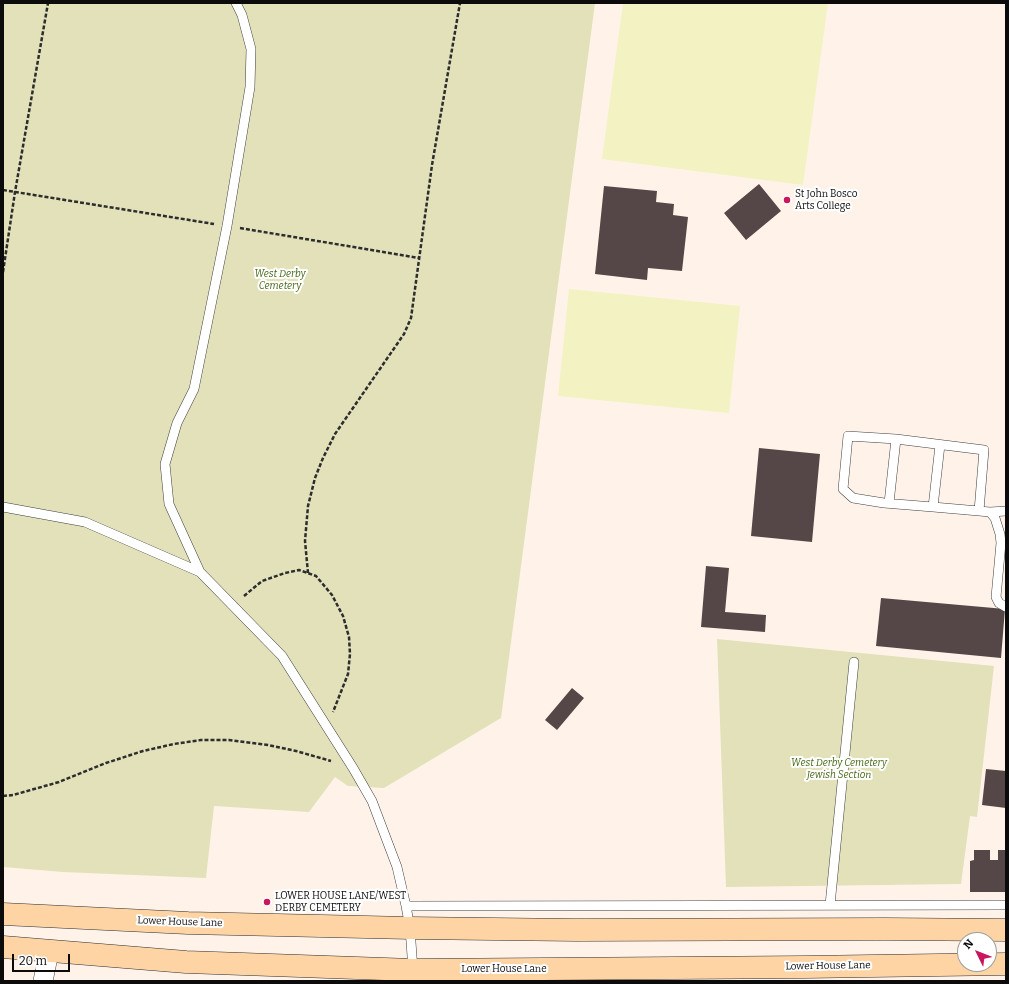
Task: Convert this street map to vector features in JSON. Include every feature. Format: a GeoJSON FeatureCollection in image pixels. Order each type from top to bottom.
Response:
{"type":"FeatureCollection","features":[{"type":"Feature","properties":{"kind":"street","name":"Lower House Lane"},"geometry":{"type":"LineString","coordinates":[[3,914],[188,923],[410,928],[576,930],[1006,930]]}},
{"type":"Feature","properties":{"kind":"street","name":"Lower House Lane"},"geometry":{"type":"LineString","coordinates":[[3,947],[49,952],[186,962],[413,970],[1006,964]]}},
{"type":"Feature","properties":{"kind":"street"},"geometry":{"type":"LineString","coordinates":[[43,981],[49,952]]}},
{"type":"Feature","properties":{"kind":"lane"},"geometry":{"type":"LineString","coordinates":[[236,3],[242,15],[251,49],[250,87],[227,226],[194,390],[177,423],[165,464],[169,504],[200,572],[282,656],[350,763],[372,801],[397,867],[410,928],[413,970]]}},
{"type":"Feature","properties":{"kind":"lane"},"geometry":{"type":"LineString","coordinates":[[979,511],[984,450],[896,439],[848,436],[843,489],[853,498],[933,508],[990,512],[1006,512]]}},
{"type":"Feature","properties":{"kind":"lane"},"geometry":{"type":"LineString","coordinates":[[889,503],[896,439]]}},
{"type":"Feature","properties":{"kind":"lane"},"geometry":{"type":"LineString","coordinates":[[933,508],[940,445]]}},
{"type":"Feature","properties":{"kind":"lane"},"geometry":{"type":"LineString","coordinates":[[3,507],[85,522],[200,572]]}},
{"type":"Feature","properties":{"kind":"lane"},"geometry":{"type":"LineString","coordinates":[[990,512],[995,518],[1000,534],[1001,544],[996,597],[999,603],[1006,607]]}},
{"type":"Feature","properties":{"kind":"lane"},"geometry":{"type":"LineString","coordinates":[[830,905],[854,662]]}},
{"type":"Feature","properties":{"kind":"lane"},"geometry":{"type":"LineString","coordinates":[[406,906],[1006,905]]}},
{"type":"Feature","properties":{"kind":"path"},"geometry":{"type":"LineString","coordinates":[[3,272],[48,3]]}},
{"type":"Feature","properties":{"kind":"path"},"geometry":{"type":"LineString","coordinates":[[308,572],[305,541],[308,506],[315,478],[323,458],[335,434],[404,334],[411,318],[432,165],[460,3]]}},
{"type":"Feature","properties":{"kind":"path"},"geometry":{"type":"LineString","coordinates":[[3,190],[419,258]]}},
{"type":"Feature","properties":{"kind":"path"},"geometry":{"type":"LineString","coordinates":[[233,606],[262,581],[299,570],[316,576],[332,595],[343,616],[349,637],[350,654],[348,674],[327,727]]}},
{"type":"Feature","properties":{"kind":"path"},"geometry":{"type":"LineString","coordinates":[[3,796],[13,795],[59,782],[106,762],[143,751],[201,740],[230,740],[268,745],[296,751],[333,762],[350,763]]}},
{"type":"Feature","properties":{"kind":"green space","name":"West Derby Cemetery"},"geometry":{"type":"Polygon","coordinates":[[[3,3],[595,3],[501,718],[384,788],[348,786],[335,777],[309,812],[214,806],[206,878],[63,872],[3,867],[3,3]]]}},
{"type":"Feature","properties":{"kind":"green space"},"geometry":{"type":"Polygon","coordinates":[[[623,3],[828,3],[803,185],[602,159],[623,3]]]}},
{"type":"Feature","properties":{"kind":"green space"},"geometry":{"type":"Polygon","coordinates":[[[569,289],[740,306],[729,413],[558,396],[569,289]]]}},
{"type":"Feature","properties":{"kind":"green space","name":"West Derby Cemetery Jewish Section"},"geometry":{"type":"Polygon","coordinates":[[[717,639],[994,666],[977,817],[970,816],[961,884],[726,887],[717,639]]]}},
{"type":"Feature","properties":{"kind":"building"},"geometry":{"type":"Polygon","coordinates":[[[759,184],[781,211],[746,240],[724,213],[759,184]]]}},
{"type":"Feature","properties":{"kind":"building"},"geometry":{"type":"Polygon","coordinates":[[[604,186],[657,191],[656,202],[674,204],[673,215],[688,217],[682,271],[648,268],[647,280],[595,274],[604,186]]]}},
{"type":"Feature","properties":{"kind":"building"},"geometry":{"type":"Polygon","coordinates":[[[759,448],[820,454],[812,542],[751,536],[759,448]]]}},
{"type":"Feature","properties":{"kind":"building"},"geometry":{"type":"Polygon","coordinates":[[[706,566],[729,568],[725,612],[766,615],[765,632],[701,627],[706,566]]]}},
{"type":"Feature","properties":{"kind":"building"},"geometry":{"type":"Polygon","coordinates":[[[881,598],[1005,609],[1001,658],[876,646],[881,598]]]}},
{"type":"Feature","properties":{"kind":"building"},"geometry":{"type":"Polygon","coordinates":[[[572,688],[584,698],[557,730],[545,720],[572,688]]]}},
{"type":"Feature","properties":{"kind":"building"},"geometry":{"type":"Polygon","coordinates":[[[986,769],[1006,771],[1006,808],[982,805],[986,769]]]}},
{"type":"Feature","properties":{"kind":"building"},"geometry":{"type":"Polygon","coordinates":[[[974,850],[990,850],[990,860],[998,860],[998,850],[1006,850],[1006,892],[970,892],[970,861],[974,860],[974,850]]]}},
{"type":"Feature","properties":{"kind":"place","name":"St John Bosco Arts College"},"geometry":{"type":"Point","coordinates":[787,200]}},
{"type":"Feature","properties":{"kind":"place","name":"LOWER HOUSE LANE/WEST DERBY CEMETERY"},"geometry":{"type":"Point","coordinates":[267,902]}}]}
